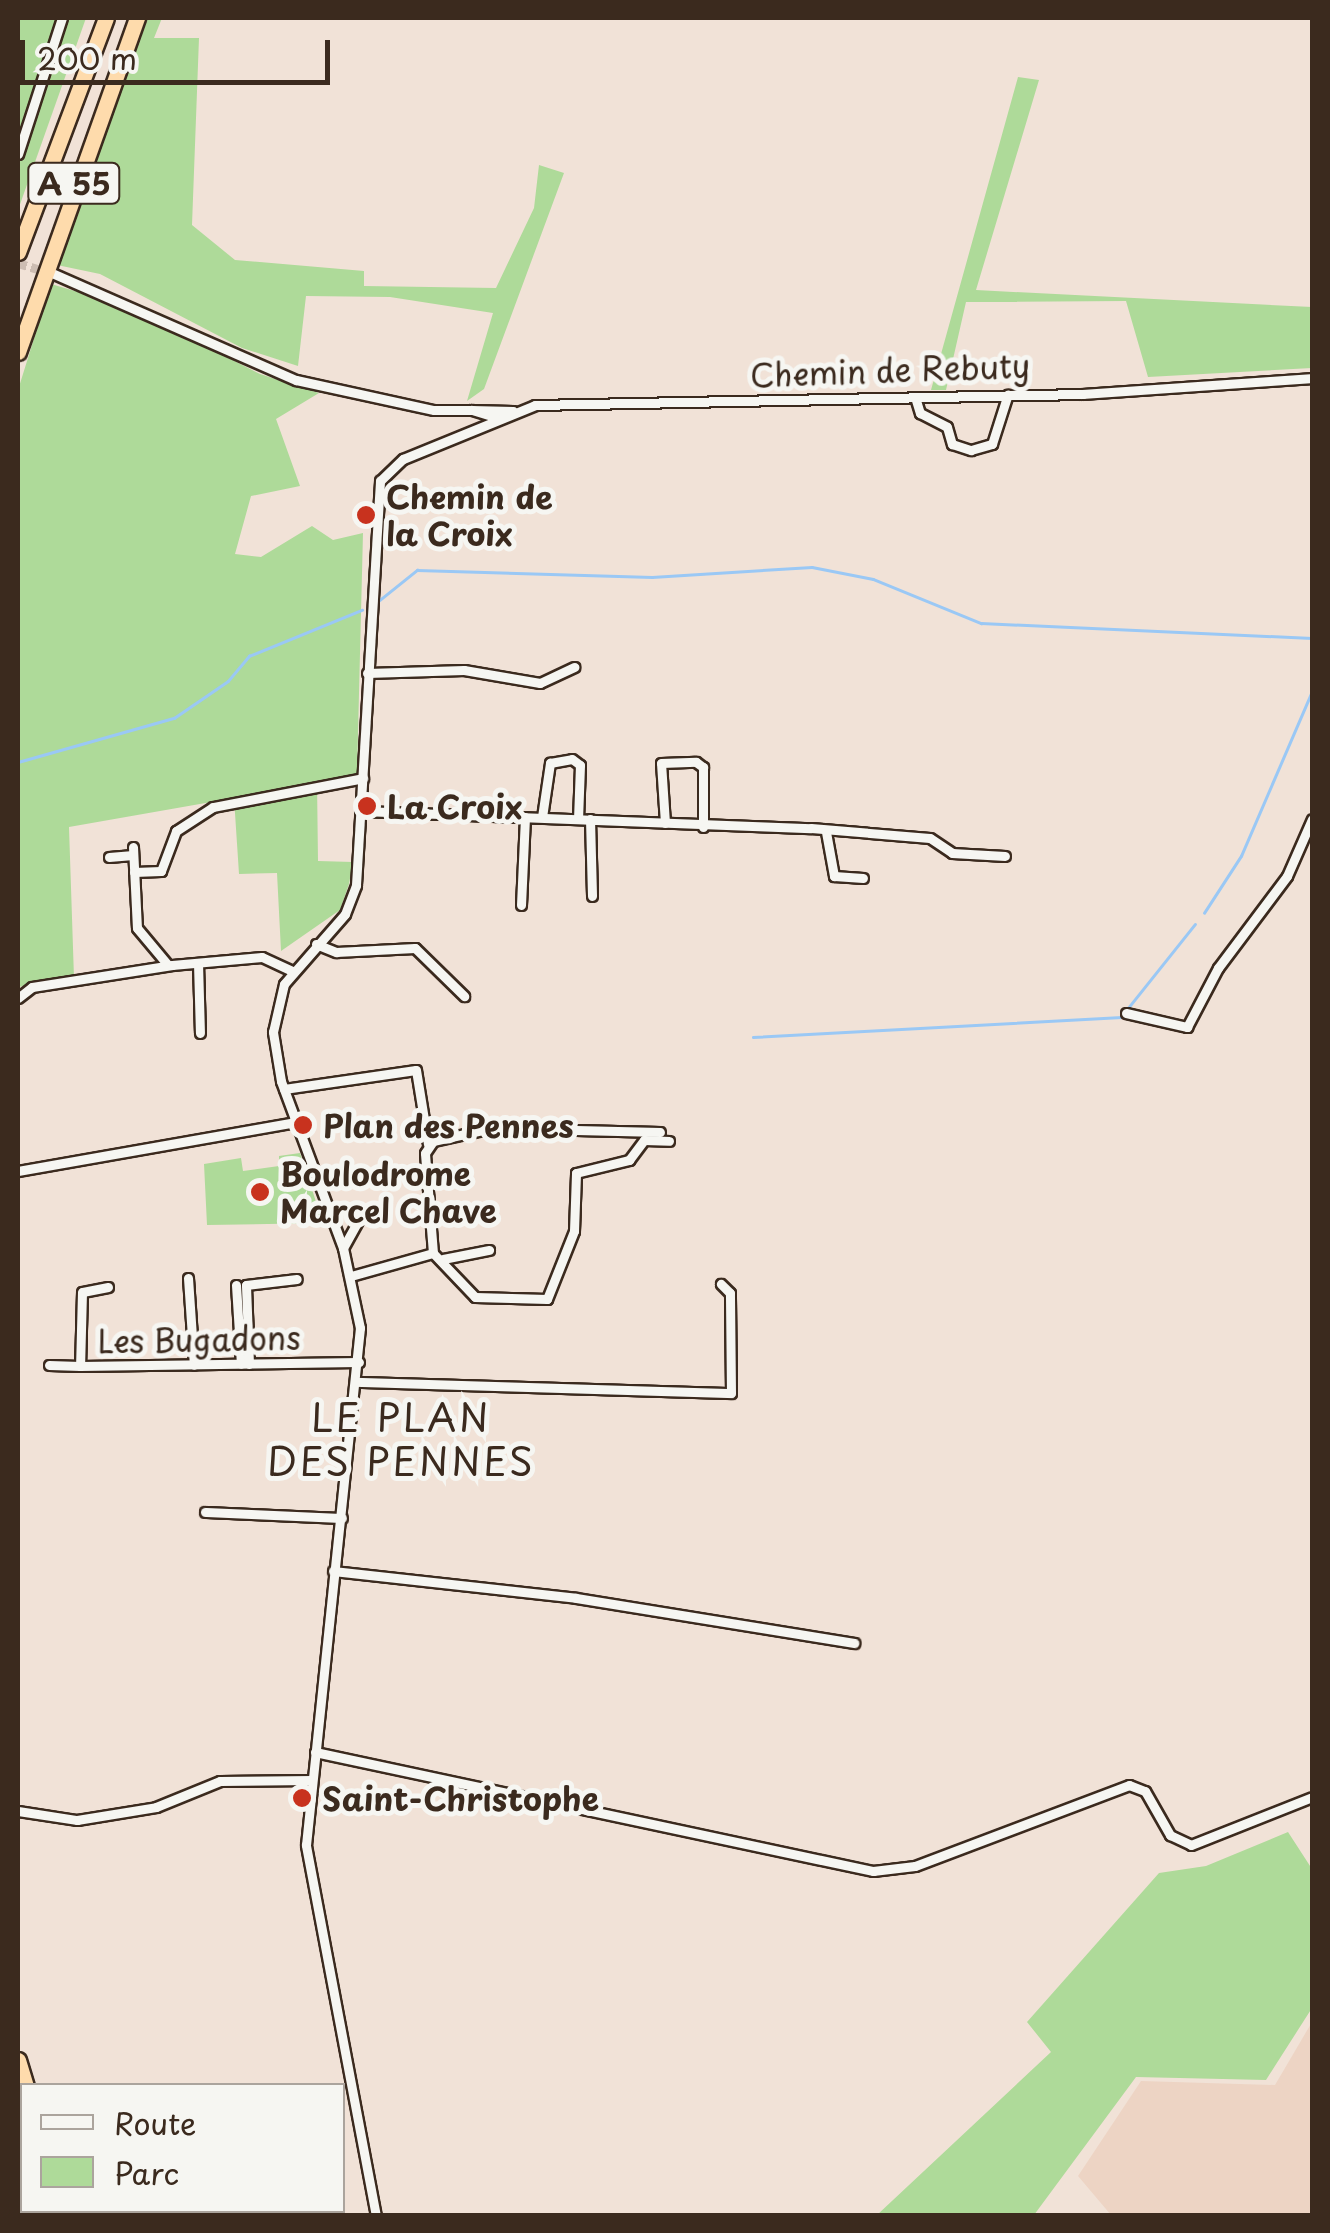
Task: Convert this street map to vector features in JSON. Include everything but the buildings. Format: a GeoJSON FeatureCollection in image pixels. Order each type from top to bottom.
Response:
{"type":"FeatureCollection","features":[{"type":"Feature","properties":{"kind":"highway","name":"A 55"},"geometry":{"type":"LineString","coordinates":[[18,252],[106,18]]}},
{"type":"Feature","properties":{"kind":"highway","name":"A 55"},"geometry":{"type":"LineString","coordinates":[[18,352],[137,18]]}},
{"type":"Feature","properties":{"kind":"street"},"geometry":{"type":"LineString","coordinates":[[18,154],[62,18]]}},
{"type":"Feature","properties":{"kind":"street","name":"Chemin de Rebuty"},"geometry":{"type":"LineString","coordinates":[[54,274],[296,380],[434,410],[514,411],[1008,394],[1312,378]]}},
{"type":"Feature","properties":{"kind":"street"},"geometry":{"type":"LineString","coordinates":[[915,397],[920,413],[947,427],[952,444],[971,450],[992,444],[1008,394]]}},
{"type":"Feature","properties":{"kind":"street","name":"Chemin de Rebuty"},"geometry":{"type":"LineString","coordinates":[[471,410],[498,418]]}},
{"type":"Feature","properties":{"kind":"street"},"geometry":{"type":"LineString","coordinates":[[376,2216],[308,1887],[312,1780],[359,1362],[351,1276],[284,1089],[274,1022],[292,971],[353,895],[362,811],[380,482],[403,459],[514,411]]}},
{"type":"Feature","properties":{"kind":"street"},"geometry":{"type":"LineString","coordinates":[[367,673],[464,670],[540,683],[574,667]]}},
{"type":"Feature","properties":{"kind":"street"},"geometry":{"type":"LineString","coordinates":[[542,817],[550,763],[572,759],[580,765],[578,819]]}},
{"type":"Feature","properties":{"kind":"street"},"geometry":{"type":"LineString","coordinates":[[665,823],[661,763],[696,762],[703,768],[703,827]]}},
{"type":"Feature","properties":{"kind":"street"},"geometry":{"type":"LineString","coordinates":[[134,872],[161,871],[176,831],[214,807],[363,778]]}},
{"type":"Feature","properties":{"kind":"street"},"geometry":{"type":"LineString","coordinates":[[362,811],[930,838],[952,853],[1005,856]]}},
{"type":"Feature","properties":{"kind":"street"},"geometry":{"type":"LineString","coordinates":[[520,905],[525,817]]}},
{"type":"Feature","properties":{"kind":"street"},"geometry":{"type":"LineString","coordinates":[[1126,1013],[1187,1027],[1218,968],[1287,876],[1312,819]]}},
{"type":"Feature","properties":{"kind":"street"},"geometry":{"type":"LineString","coordinates":[[590,820],[592,896]]}},
{"type":"Feature","properties":{"kind":"street"},"geometry":{"type":"LineString","coordinates":[[826,832],[834,876],[863,878]]}},
{"type":"Feature","properties":{"kind":"street"},"geometry":{"type":"LineString","coordinates":[[109,857],[133,851],[138,931],[168,965]]}},
{"type":"Feature","properties":{"kind":"street"},"geometry":{"type":"LineString","coordinates":[[316,944],[336,952],[416,948],[464,996]]}},
{"type":"Feature","properties":{"kind":"street"},"geometry":{"type":"LineString","coordinates":[[18,998],[32,987],[168,965],[262,957],[292,971]]}},
{"type":"Feature","properties":{"kind":"street"},"geometry":{"type":"LineString","coordinates":[[198,963],[200,1032]]}},
{"type":"Feature","properties":{"kind":"street"},"geometry":{"type":"LineString","coordinates":[[284,1089],[416,1070],[428,1144],[432,1254]]}},
{"type":"Feature","properties":{"kind":"street"},"geometry":{"type":"LineString","coordinates":[[18,1172],[296,1122]]}},
{"type":"Feature","properties":{"kind":"street"},"geometry":{"type":"LineString","coordinates":[[428,1144],[492,1128],[660,1132]]}},
{"type":"Feature","properties":{"kind":"street"},"geometry":{"type":"LineString","coordinates":[[351,1276],[432,1254],[444,1259],[474,1297],[548,1300],[574,1231],[576,1172],[629,1160],[644,1140],[669,1140]]}},
{"type":"Feature","properties":{"kind":"street"},"geometry":{"type":"LineString","coordinates":[[343,1248],[362,1215]]}},
{"type":"Feature","properties":{"kind":"street"},"geometry":{"type":"LineString","coordinates":[[444,1259],[489,1250]]}},
{"type":"Feature","properties":{"kind":"street"},"geometry":{"type":"LineString","coordinates":[[188,1278],[194,1365]]}},
{"type":"Feature","properties":{"kind":"street"},"geometry":{"type":"LineString","coordinates":[[245,1364],[246,1285],[297,1279]]}},
{"type":"Feature","properties":{"kind":"street"},"geometry":{"type":"LineString","coordinates":[[358,1382],[731,1393],[730,1294],[721,1284]]}},
{"type":"Feature","properties":{"kind":"street"},"geometry":{"type":"LineString","coordinates":[[236,1285],[245,1364]]}},
{"type":"Feature","properties":{"kind":"street","name":"Les Bugadons"},"geometry":{"type":"LineString","coordinates":[[108,1287],[82,1292],[80,1366],[359,1362]]}},
{"type":"Feature","properties":{"kind":"street"},"geometry":{"type":"LineString","coordinates":[[49,1366],[80,1366]]}},
{"type":"Feature","properties":{"kind":"street"},"geometry":{"type":"LineString","coordinates":[[205,1512],[342,1518]]}},
{"type":"Feature","properties":{"kind":"street"},"geometry":{"type":"LineString","coordinates":[[333,1571],[576,1598],[854,1643]]}},
{"type":"Feature","properties":{"kind":"street"},"geometry":{"type":"LineString","coordinates":[[315,1752],[873,1871],[915,1866],[1129,1786],[1145,1791],[1170,1835],[1191,1846],[1312,1797]]}},
{"type":"Feature","properties":{"kind":"street"},"geometry":{"type":"LineString","coordinates":[[18,1811],[77,1820],[156,1807],[220,1781],[312,1780]]}},
{"type":"Feature","properties":{"kind":"shaded area"},"geometry":{"type":"Polygon","coordinates":[[[1312,2022],[1312,2215],[1111,2215],[1078,2176],[1141,2081],[1275,2085],[1312,2022]]]}},
{"type":"Feature","properties":{"kind":"green space"},"geometry":{"type":"Polygon","coordinates":[[[18,18],[86,18],[18,210],[18,18]]]}},
{"type":"Feature","properties":{"kind":"green space"},"geometry":{"type":"Polygon","coordinates":[[[148,18],[162,18],[154,38],[199,38],[192,225],[235,260],[364,271],[364,286],[496,288],[534,208],[539,165],[564,173],[484,389],[467,401],[493,313],[390,297],[306,296],[298,366],[242,348],[100,274],[57,265],[148,18]]]}},
{"type":"Feature","properties":{"kind":"green space"},"geometry":{"type":"Polygon","coordinates":[[[1018,77],[1039,80],[976,290],[1312,307],[1312,368],[1148,377],[1126,301],[966,302],[946,390],[931,390],[1018,77]]]}},
{"type":"Feature","properties":{"kind":"green space"},"geometry":{"type":"Polygon","coordinates":[[[51,284],[126,306],[260,374],[319,393],[276,419],[300,486],[251,496],[235,554],[261,557],[312,526],[333,540],[363,533],[357,774],[317,781],[318,861],[353,862],[349,884],[340,910],[281,951],[277,873],[239,874],[234,798],[69,827],[74,978],[18,987],[18,390],[51,284]]]}},
{"type":"Feature","properties":{"kind":"green space","name":"Boulodrome Marcel Chave"},"geometry":{"type":"Polygon","coordinates":[[[300,1153],[323,1223],[207,1225],[204,1164],[241,1158],[243,1171],[279,1166],[279,1156],[300,1153]]]}},
{"type":"Feature","properties":{"kind":"green space"},"geometry":{"type":"Polygon","coordinates":[[[1288,1832],[1312,1869],[1312,2008],[1266,2080],[1136,2077],[1034,2215],[877,2215],[1051,2052],[1027,2022],[1159,1873],[1206,1866],[1288,1832]]]}},
{"type":"Feature","properties":{"kind":"waterway"},"geometry":{"type":"LineString","coordinates":[[376,603],[417,570],[652,577],[812,567],[873,579],[981,623],[1312,638]]}},
{"type":"Feature","properties":{"kind":"waterway"},"geometry":{"type":"LineString","coordinates":[[18,762],[174,718],[228,681],[249,656],[362,610]]}},
{"type":"Feature","properties":{"kind":"waterway"},"geometry":{"type":"LineString","coordinates":[[1204,913],[1241,856],[1312,691]]}},
{"type":"Feature","properties":{"kind":"waterway"},"geometry":{"type":"LineString","coordinates":[[1128,1008],[1195,924]]}},
{"type":"Feature","properties":{"kind":"waterway"},"geometry":{"type":"LineString","coordinates":[[753,1037],[1121,1017]]}},
{"type":"Feature","properties":{"kind":"tunnel"},"geometry":{"type":"LineString","coordinates":[[18,263],[47,272]]}},
{"type":"Feature","properties":{"kind":"place","name":"Chemin de la Croix"},"geometry":{"type":"Point","coordinates":[366,515]}},
{"type":"Feature","properties":{"kind":"place","name":"La Croix"},"geometry":{"type":"Point","coordinates":[367,806]}},
{"type":"Feature","properties":{"kind":"place","name":"Plan des Pennes"},"geometry":{"type":"Point","coordinates":[303,1125]}},
{"type":"Feature","properties":{"kind":"place","name":"Boulodrome Marcel Chave"},"geometry":{"type":"Point","coordinates":[260,1192]}},
{"type":"Feature","properties":{"kind":"place","name":"Saint-Christophe"},"geometry":{"type":"Point","coordinates":[302,1798]}},
{"type":"Feature","properties":{"kind":"district","name":"LE PLAN DES PENNES"},"geometry":{"type":"Point","coordinates":[401,1439]}}]}
